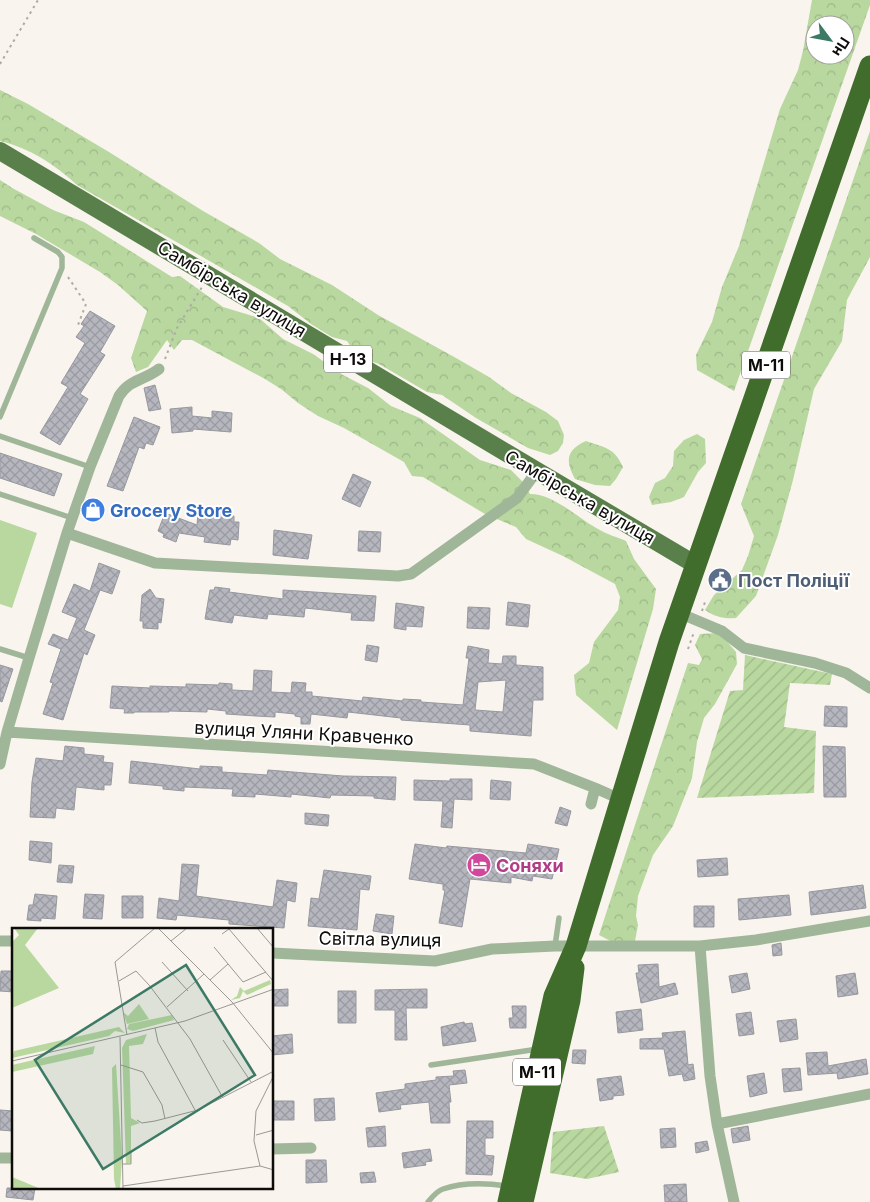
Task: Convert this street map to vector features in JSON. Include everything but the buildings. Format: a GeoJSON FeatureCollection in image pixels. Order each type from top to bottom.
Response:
{"type":"FeatureCollection","features":[{"type":"Feature","properties":{"kind":"highway","name":"М-11"},"geometry":{"type":"LineString","coordinates":[[514,1197],[554,996],[576,946],[620,799],[696,565],[870,66]]}},
{"type":"Feature","properties":{"kind":"highway","name":"М-11"},"geometry":{"type":"LineString","coordinates":[[514,1197],[570,1000],[576,946]]}},
{"type":"Feature","properties":{"kind":"main road","name":"Самбірська вулиця"},"geometry":{"type":"LineString","coordinates":[[0,151],[696,565]]}},
{"type":"Feature","properties":{"kind":"street"},"geometry":{"type":"LineString","coordinates":[[1,757],[28,658],[90,467],[124,388],[130,383],[150,376],[159,369]]}},
{"type":"Feature","properties":{"kind":"street"},"geometry":{"type":"LineString","coordinates":[[67,533],[155,563],[404,575],[411,574],[422,568],[517,498],[537,471]]}},
{"type":"Feature","properties":{"kind":"street"},"geometry":{"type":"LineString","coordinates":[[680,613],[722,631],[744,648],[815,663],[846,673],[870,688]]}},
{"type":"Feature","properties":{"kind":"street","name":"вулиця Уляни Кравченко"},"geometry":{"type":"LineString","coordinates":[[7,732],[534,764],[620,799]]}},
{"type":"Feature","properties":{"kind":"street"},"geometry":{"type":"LineString","coordinates":[[591,804],[595,788]]}},
{"type":"Feature","properties":{"kind":"street","name":"Світла вулиця"},"geometry":{"type":"LineString","coordinates":[[274,953],[435,961],[492,950],[555,946],[700,946],[756,940],[870,921]]}},
{"type":"Feature","properties":{"kind":"street"},"geometry":{"type":"LineString","coordinates":[[700,946],[710,1076],[717,1124],[734,1202]]}},
{"type":"Feature","properties":{"kind":"street"},"geometry":{"type":"LineString","coordinates":[[717,1124],[870,1094]]}},
{"type":"Feature","properties":{"kind":"street"},"geometry":{"type":"LineString","coordinates":[[274,1149],[311,1148]]}},
{"type":"Feature","properties":{"kind":"lane"},"geometry":{"type":"LineString","coordinates":[[0,417],[62,268],[62,257],[58,252],[34,238]]}},
{"type":"Feature","properties":{"kind":"lane"},"geometry":{"type":"LineString","coordinates":[[0,436],[90,467]]}},
{"type":"Feature","properties":{"kind":"lane"},"geometry":{"type":"LineString","coordinates":[[0,494],[72,518]]}},
{"type":"Feature","properties":{"kind":"lane"},"geometry":{"type":"LineString","coordinates":[[0,648],[28,658]]}},
{"type":"Feature","properties":{"kind":"lane"},"geometry":{"type":"LineString","coordinates":[[555,946],[559,918]]}},
{"type":"Feature","properties":{"kind":"lane"},"geometry":{"type":"LineString","coordinates":[[431,1065],[543,1048]]}},
{"type":"Feature","properties":{"kind":"lane"},"geometry":{"type":"LineString","coordinates":[[428,1202],[442,1189],[472,1184],[490,1183],[514,1197]]}},
{"type":"Feature","properties":{"kind":"path"},"geometry":{"type":"LineString","coordinates":[[0,64],[38,0]]}},
{"type":"Feature","properties":{"kind":"path"},"geometry":{"type":"LineString","coordinates":[[62,268],[86,304],[78,325]]}},
{"type":"Feature","properties":{"kind":"path"},"geometry":{"type":"LineString","coordinates":[[159,369],[177,328],[208,276]]}},
{"type":"Feature","properties":{"kind":"green space"},"geometry":{"type":"Polygon","coordinates":[[[812,0],[870,0],[870,5],[855,48],[855,15],[809,15],[812,0]]]}},
{"type":"Feature","properties":{"kind":"green space"},"geometry":{"type":"Polygon","coordinates":[[[805,40],[805,65],[849,65],[734,391],[697,370],[696,355],[712,322],[722,287],[739,246],[780,109],[798,70],[805,40]]]}},
{"type":"Feature","properties":{"kind":"green space"},"geometry":{"type":"Polygon","coordinates":[[[0,90],[28,104],[109,152],[203,211],[259,243],[280,259],[332,285],[378,315],[489,377],[511,393],[546,412],[558,421],[564,435],[563,443],[558,451],[550,455],[528,448],[476,418],[442,395],[427,392],[379,364],[358,357],[347,341],[332,337],[288,306],[77,185],[59,170],[31,152],[0,141],[0,90]]]}},
{"type":"Feature","properties":{"kind":"green space"},"geometry":{"type":"Polygon","coordinates":[[[870,131],[870,257],[847,300],[842,341],[814,389],[778,535],[756,596],[736,618],[716,616],[705,610],[714,595],[742,570],[748,556],[754,536],[741,504],[870,131]]]}},
{"type":"Feature","properties":{"kind":"green space"},"geometry":{"type":"Polygon","coordinates":[[[0,180],[53,210],[84,222],[172,277],[180,276],[223,307],[259,318],[283,339],[313,354],[343,375],[368,388],[391,406],[420,418],[480,460],[511,470],[522,481],[530,494],[539,495],[557,502],[603,532],[626,541],[634,559],[656,589],[653,609],[617,730],[576,695],[574,675],[589,663],[594,642],[618,610],[620,597],[615,584],[563,556],[526,539],[516,527],[485,514],[423,477],[412,476],[404,462],[344,428],[318,416],[265,379],[192,340],[182,340],[174,350],[167,340],[148,367],[136,372],[131,358],[147,311],[100,272],[36,234],[0,216],[0,180]]]}},
{"type":"Feature","properties":{"kind":"green space"},"geometry":{"type":"Polygon","coordinates":[[[697,434],[705,439],[706,463],[698,472],[684,497],[671,502],[652,505],[649,497],[655,483],[665,478],[673,466],[674,451],[684,440],[697,434]]]}},
{"type":"Feature","properties":{"kind":"green space"},"geometry":{"type":"Polygon","coordinates":[[[586,441],[608,449],[620,460],[623,467],[610,486],[595,485],[575,479],[570,467],[569,457],[574,448],[586,441]]]}},
{"type":"Feature","properties":{"kind":"green space"},"geometry":{"type":"Polygon","coordinates":[[[0,520],[37,533],[12,608],[0,604],[0,520]]]}},
{"type":"Feature","properties":{"kind":"green space"},"geometry":{"type":"Polygon","coordinates":[[[720,633],[736,652],[737,664],[715,704],[704,718],[697,742],[692,778],[673,826],[653,855],[638,896],[636,916],[638,925],[635,941],[624,948],[599,935],[688,663],[699,665],[702,659],[695,645],[700,634],[720,633]]]}},
{"type":"Feature","properties":{"kind":"green space"},"geometry":{"type":"Polygon","coordinates":[[[745,655],[832,674],[830,685],[790,683],[784,727],[816,731],[814,793],[697,798],[730,691],[743,690],[745,655]]]}},
{"type":"Feature","properties":{"kind":"green space"},"geometry":{"type":"Polygon","coordinates":[[[604,1126],[619,1172],[587,1179],[550,1173],[553,1132],[604,1126]]]}},
{"type":"Feature","properties":{"kind":"place","name":"Grocery Store"},"geometry":{"type":"Point","coordinates":[93,510]}},
{"type":"Feature","properties":{"kind":"place","name":"Пост Поліції"},"geometry":{"type":"Point","coordinates":[720,580]}},
{"type":"Feature","properties":{"kind":"place","name":"Соняхи"},"geometry":{"type":"Point","coordinates":[479,865]}}]}
